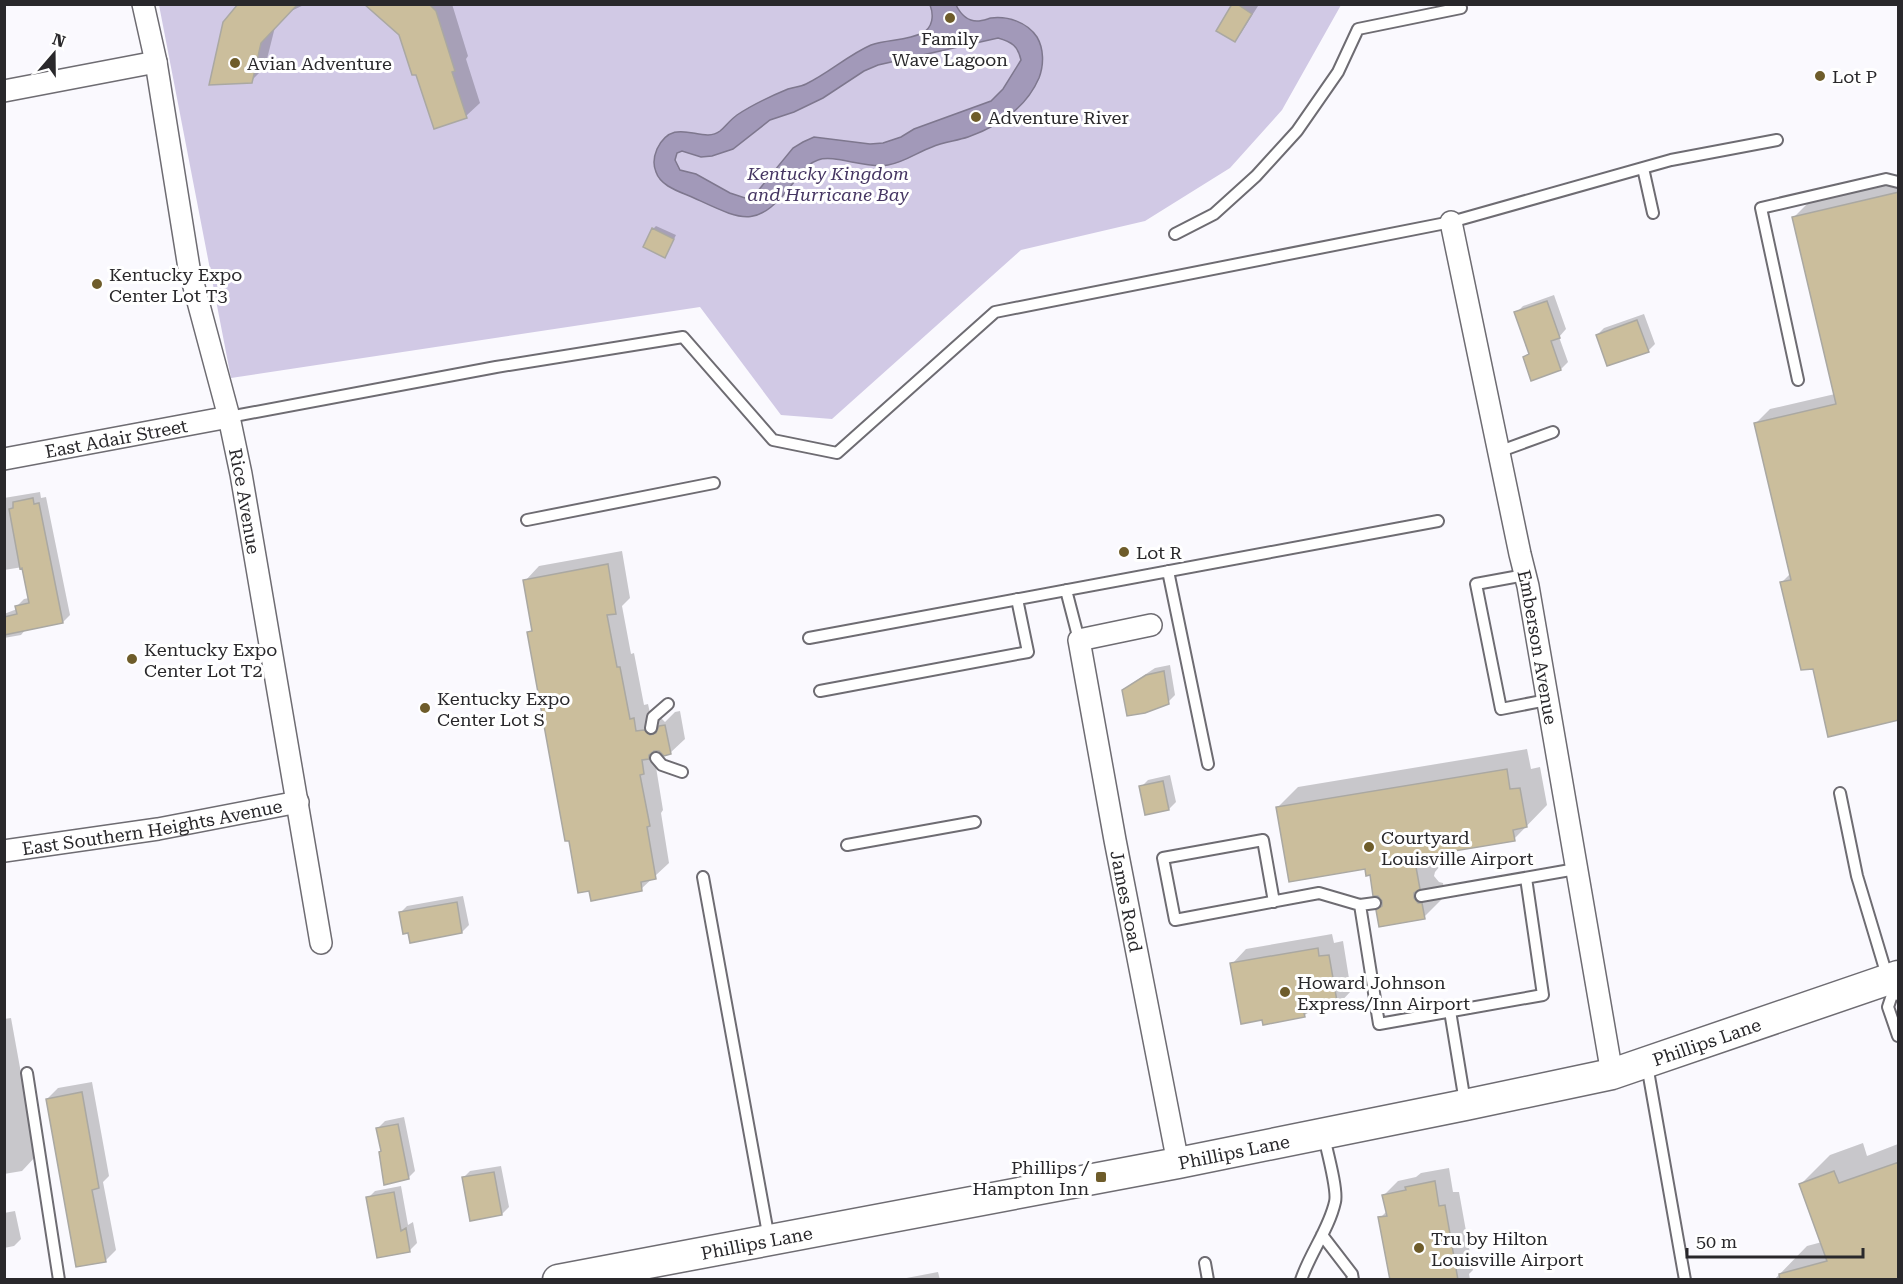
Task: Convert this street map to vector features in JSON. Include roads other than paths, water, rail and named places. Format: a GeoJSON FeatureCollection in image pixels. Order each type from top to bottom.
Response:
{"type":"FeatureCollection","features":[{"type":"Feature","properties":{"kind":"main road","name":"Phillips Lane"},"geometry":{"type":"LineString","coordinates":[[558,1280],[593,1276],[769,1239],[1178,1163],[1612,1074],[1895,986]]}},
{"type":"Feature","properties":{"kind":"street","name":"Rice Avenue"},"geometry":{"type":"LineString","coordinates":[[143,4],[156,62],[189,268],[229,417],[262,588],[321,943]]}},
{"type":"Feature","properties":{"kind":"street"},"geometry":{"type":"LineString","coordinates":[[4,91],[156,62]]}},
{"type":"Feature","properties":{"kind":"street","name":"Emberson Avenue"},"geometry":{"type":"LineString","coordinates":[[1451,222],[1525,575],[1612,1074]]}},
{"type":"Feature","properties":{"kind":"street","name":"East Adair Street"},"geometry":{"type":"LineString","coordinates":[[4,459],[229,417]]}},
{"type":"Feature","properties":{"kind":"street"},"geometry":{"type":"LineString","coordinates":[[1079,640],[1151,625]]}},
{"type":"Feature","properties":{"kind":"street","name":"James Road"},"geometry":{"type":"LineString","coordinates":[[1079,640],[1115,840],[1178,1163]]}},
{"type":"Feature","properties":{"kind":"street","name":"East Southern Heights Avenue"},"geometry":{"type":"LineString","coordinates":[[4,851],[158,829],[298,802]]}},
{"type":"Feature","properties":{"kind":"lane"},"geometry":{"type":"LineString","coordinates":[[1175,234],[1214,214],[1256,176],[1297,131],[1338,72],[1358,28],[1461,8]]}},
{"type":"Feature","properties":{"kind":"lane"},"geometry":{"type":"LineString","coordinates":[[229,417],[496,367],[683,337],[773,440],[837,453],[995,312],[1451,222],[1671,160],[1777,140]]}},
{"type":"Feature","properties":{"kind":"lane"},"geometry":{"type":"LineString","coordinates":[[1643,168],[1653,213]]}},
{"type":"Feature","properties":{"kind":"lane"},"geometry":{"type":"LineString","coordinates":[[1798,380],[1761,208],[1886,178],[1899,182]]}},
{"type":"Feature","properties":{"kind":"lane"},"geometry":{"type":"LineString","coordinates":[[1498,452],[1553,432]]}},
{"type":"Feature","properties":{"kind":"lane"},"geometry":{"type":"LineString","coordinates":[[526,520],[714,483]]}},
{"type":"Feature","properties":{"kind":"lane"},"geometry":{"type":"LineString","coordinates":[[809,638],[1438,522]]}},
{"type":"Feature","properties":{"kind":"lane"},"geometry":{"type":"LineString","coordinates":[[1168,571],[1209,764]]}},
{"type":"Feature","properties":{"kind":"lane"},"geometry":{"type":"LineString","coordinates":[[1525,575],[1476,584],[1501,708],[1547,700]]}},
{"type":"Feature","properties":{"kind":"lane"},"geometry":{"type":"LineString","coordinates":[[1065,590],[1079,640]]}},
{"type":"Feature","properties":{"kind":"lane"},"geometry":{"type":"LineString","coordinates":[[820,691],[1028,652],[1017,599]]}},
{"type":"Feature","properties":{"kind":"lane"},"geometry":{"type":"LineString","coordinates":[[651,728],[653,717],[668,704]]}},
{"type":"Feature","properties":{"kind":"lane"},"geometry":{"type":"LineString","coordinates":[[656,758],[662,765],[682,772]]}},
{"type":"Feature","properties":{"kind":"lane"},"geometry":{"type":"LineString","coordinates":[[1840,793],[1857,876],[1895,986],[1888,1007],[1899,1035]]}},
{"type":"Feature","properties":{"kind":"lane"},"geometry":{"type":"LineString","coordinates":[[847,845],[975,822]]}},
{"type":"Feature","properties":{"kind":"lane"},"geometry":{"type":"LineString","coordinates":[[1274,902],[1263,840],[1163,858],[1175,920],[1274,902],[1319,893],[1360,905],[1375,903]]}},
{"type":"Feature","properties":{"kind":"lane"},"geometry":{"type":"LineString","coordinates":[[1421,896],[1576,869]]}},
{"type":"Feature","properties":{"kind":"lane"},"geometry":{"type":"LineString","coordinates":[[703,877],[769,1239]]}},
{"type":"Feature","properties":{"kind":"lane"},"geometry":{"type":"LineString","coordinates":[[1360,905],[1379,1024],[1543,995],[1526,878]]}},
{"type":"Feature","properties":{"kind":"lane"},"geometry":{"type":"LineString","coordinates":[[1450,1011],[1465,1105]]}},
{"type":"Feature","properties":{"kind":"lane"},"geometry":{"type":"LineString","coordinates":[[1647,1062],[1685,1280]]}},
{"type":"Feature","properties":{"kind":"lane"},"geometry":{"type":"LineString","coordinates":[[27,1073],[59,1280]]}},
{"type":"Feature","properties":{"kind":"lane"},"geometry":{"type":"LineString","coordinates":[[1301,1280],[1308,1259],[1322,1235],[1336,1200],[1323,1134]]}},
{"type":"Feature","properties":{"kind":"lane"},"geometry":{"type":"LineString","coordinates":[[1322,1235],[1352,1274],[1353,1280]]}},
{"type":"Feature","properties":{"kind":"lane"},"geometry":{"type":"LineString","coordinates":[[1205,1263],[1208,1280]]}},
{"type":"Feature","properties":{"kind":"place","name":"Family Wave Lagoon"},"geometry":{"type":"Point","coordinates":[950,18]}},
{"type":"Feature","properties":{"kind":"place","name":"Avian Adventure"},"geometry":{"type":"Point","coordinates":[235,63]}},
{"type":"Feature","properties":{"kind":"place","name":"Lot P"},"geometry":{"type":"Point","coordinates":[1820,76]}},
{"type":"Feature","properties":{"kind":"place","name":"Adventure River"},"geometry":{"type":"Point","coordinates":[976,117]}},
{"type":"Feature","properties":{"kind":"place","name":"Kentucky Expo Center Lot T3"},"geometry":{"type":"Point","coordinates":[97,284]}},
{"type":"Feature","properties":{"kind":"place","name":"Lot R"},"geometry":{"type":"Point","coordinates":[1124,552]}},
{"type":"Feature","properties":{"kind":"place","name":"Kentucky Expo Center Lot T2"},"geometry":{"type":"Point","coordinates":[132,659]}},
{"type":"Feature","properties":{"kind":"place","name":"Kentucky Expo Center Lot S"},"geometry":{"type":"Point","coordinates":[425,708]}},
{"type":"Feature","properties":{"kind":"place","name":"Courtyard Louisville Airport"},"geometry":{"type":"Point","coordinates":[1369,847]}},
{"type":"Feature","properties":{"kind":"place","name":"Howard Johnson Express/Inn Airport"},"geometry":{"type":"Point","coordinates":[1285,992]}},
{"type":"Feature","properties":{"kind":"place","name":"Phillips / Hampton Inn"},"geometry":{"type":"Point","coordinates":[1101,1177]}},
{"type":"Feature","properties":{"kind":"place","name":"Tru by Hilton Louisville Airport"},"geometry":{"type":"Point","coordinates":[1419,1248]}},
{"type":"Feature","properties":{"kind":"park label","name":"Kentucky Kingdom and Hurricane Bay"},"geometry":{"type":"Point","coordinates":[828,183]}}]}
